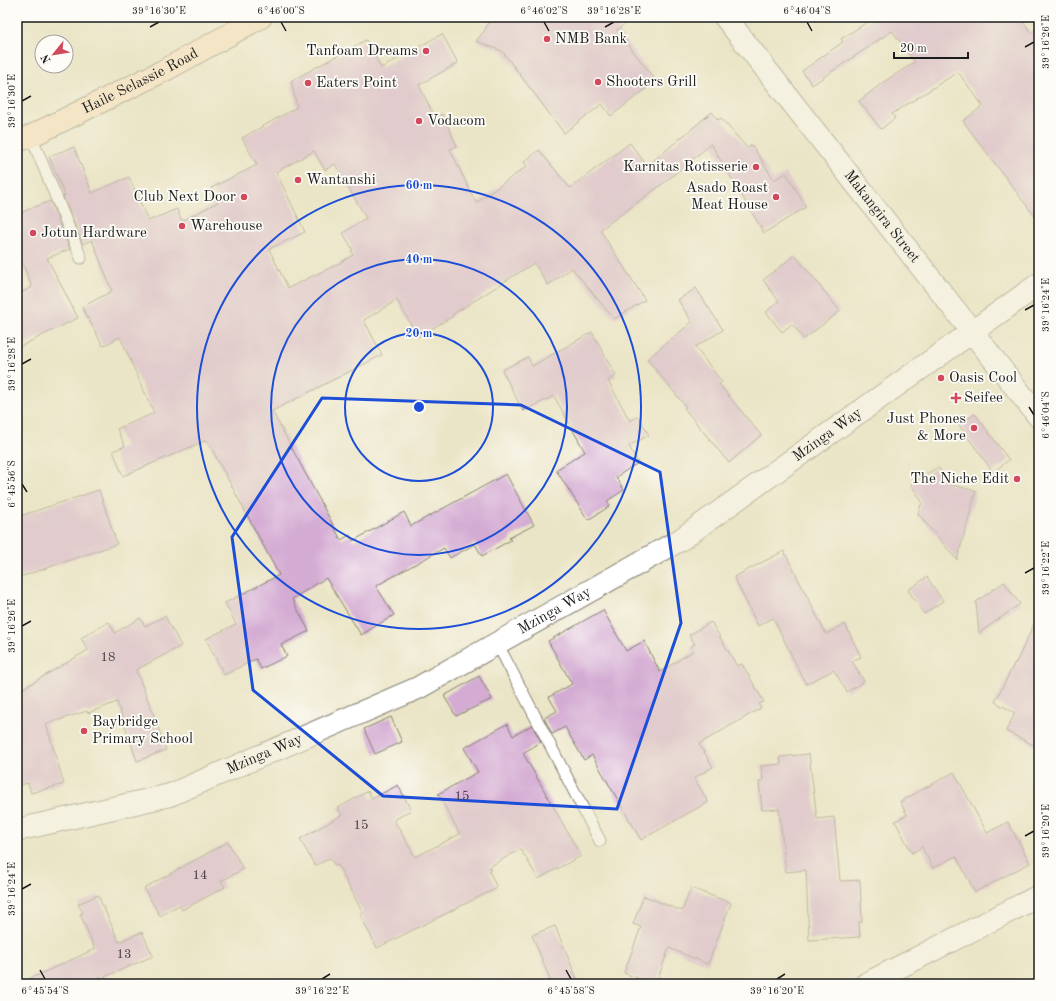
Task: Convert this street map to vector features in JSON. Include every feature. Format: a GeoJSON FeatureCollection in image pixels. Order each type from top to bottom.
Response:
{"type":"FeatureCollection","features":[{"type":"Feature","properties":{"kind":"street","name":"Haile Selassie Road"},"geometry":{"type":"LineString","coordinates":[[24,138],[167,69],[261,17]]}},
{"type":"Feature","properties":{"kind":"street","name":"Makangira Street"},"geometry":{"type":"LineString","coordinates":[[725,17],[1039,417]]}},
{"type":"Feature","properties":{"kind":"street","name":"Mzinga Way"},"geometry":{"type":"LineString","coordinates":[[17,830],[170,796],[418,688],[680,540],[1039,284]]}},
{"type":"Feature","properties":{"kind":"street"},"geometry":{"type":"LineString","coordinates":[[866,984],[1039,896]]}},
{"type":"Feature","properties":{"kind":"lane"},"geometry":{"type":"LineString","coordinates":[[24,138],[80,258]]}},
{"type":"Feature","properties":{"kind":"lane"},"geometry":{"type":"LineString","coordinates":[[497,643],[600,841]]}},
{"type":"Feature","properties":{"kind":"highlighted area"},"geometry":{"type":"Polygon","coordinates":[[[322,398],[521,405],[660,472],[681,623],[617,809],[383,796],[253,690],[232,537],[322,398]]]}},
{"type":"Feature","properties":{"kind":"building"},"geometry":{"type":"Polygon","coordinates":[[[492,17],[633,17],[617,30],[656,81],[611,116],[602,104],[564,133],[502,51],[476,41],[492,17]]]}},
{"type":"Feature","properties":{"kind":"building"},"geometry":{"type":"Polygon","coordinates":[[[875,17],[1020,17],[1031,33],[1039,27],[1039,222],[963,121],[983,106],[958,72],[892,114],[895,118],[881,129],[859,101],[885,81],[915,62],[892,31],[812,85],[802,71],[843,42],[841,39],[875,17]]]}},
{"type":"Feature","properties":{"kind":"building"},"geometry":{"type":"Polygon","coordinates":[[[442,34],[458,63],[419,85],[435,118],[442,114],[457,146],[450,149],[476,203],[527,166],[524,162],[539,150],[570,188],[630,143],[647,166],[712,112],[718,120],[721,118],[747,148],[752,145],[774,180],[786,173],[806,207],[764,233],[711,144],[665,182],[600,230],[645,300],[614,319],[572,268],[548,285],[534,263],[418,337],[397,300],[364,320],[382,355],[272,411],[341,540],[350,535],[353,541],[404,512],[411,526],[506,474],[534,525],[509,538],[511,540],[482,556],[475,544],[450,558],[444,548],[376,586],[394,615],[361,635],[326,578],[292,599],[309,631],[281,645],[287,656],[261,669],[256,659],[224,675],[206,639],[236,624],[225,603],[279,575],[207,440],[123,476],[113,451],[125,446],[117,429],[154,413],[120,337],[103,346],[82,307],[112,291],[92,240],[83,244],[63,196],[65,196],[49,156],[74,147],[92,193],[129,177],[148,221],[177,209],[182,221],[218,202],[211,188],[257,165],[242,138],[297,107],[291,81],[366,40],[381,68],[442,34]],[[314,151],[276,172],[305,232],[269,249],[288,288],[338,264],[353,255],[351,251],[353,250],[343,233],[366,218],[335,164],[325,170],[314,151]]]}},
{"type":"Feature","properties":{"kind":"building"},"geometry":{"type":"Polygon","coordinates":[[[50,201],[70,249],[47,258],[78,318],[17,348],[17,295],[32,287],[17,250],[17,214],[50,201]]]}},
{"type":"Feature","properties":{"kind":"building"},"geometry":{"type":"Polygon","coordinates":[[[795,255],[840,311],[804,339],[792,324],[782,332],[766,312],[779,301],[763,280],[795,255]]]}},
{"type":"Feature","properties":{"kind":"building"},"geometry":{"type":"Polygon","coordinates":[[[696,288],[723,330],[695,347],[722,382],[719,384],[761,435],[729,463],[684,408],[686,407],[647,359],[692,322],[678,300],[696,288]]]}},
{"type":"Feature","properties":{"kind":"building"},"geometry":{"type":"Polygon","coordinates":[[[592,332],[616,376],[608,381],[630,421],[638,416],[649,435],[629,446],[638,463],[616,477],[624,490],[607,501],[610,506],[588,520],[556,470],[585,452],[554,396],[523,411],[502,370],[528,357],[532,366],[592,332]]]}},
{"type":"Feature","properties":{"kind":"building"},"geometry":{"type":"Polygon","coordinates":[[[975,414],[1009,460],[993,472],[959,425],[975,414]]]}},
{"type":"Feature","properties":{"kind":"building"},"geometry":{"type":"Polygon","coordinates":[[[938,467],[949,484],[976,491],[957,560],[918,514],[922,502],[911,484],[938,467]]]}},
{"type":"Feature","properties":{"kind":"building"},"geometry":{"type":"Polygon","coordinates":[[[99,490],[117,544],[17,578],[17,517],[99,490]]]}},
{"type":"Feature","properties":{"kind":"building"},"geometry":{"type":"Polygon","coordinates":[[[784,551],[826,634],[845,624],[861,657],[852,661],[864,681],[847,692],[834,670],[806,684],[773,618],[758,626],[734,577],[784,551]]]}},
{"type":"Feature","properties":{"kind":"building"},"geometry":{"type":"Polygon","coordinates":[[[927,577],[943,601],[924,614],[908,590],[927,577]]]}},
{"type":"Feature","properties":{"kind":"building"},"geometry":{"type":"Polygon","coordinates":[[[1004,582],[1020,604],[979,633],[976,602],[1004,582]]]}},
{"type":"Feature","properties":{"kind":"building"},"geometry":{"type":"Polygon","coordinates":[[[603,610],[626,651],[644,641],[660,672],[693,651],[690,647],[695,644],[689,635],[711,622],[737,666],[742,664],[764,702],[759,704],[761,708],[699,744],[713,767],[694,778],[708,802],[641,840],[592,755],[584,760],[565,727],[552,734],[544,718],[557,711],[549,697],[572,684],[548,641],[603,610]]]}},
{"type":"Feature","properties":{"kind":"building"},"geometry":{"type":"Polygon","coordinates":[[[1039,613],[1039,748],[1006,731],[1015,713],[995,702],[1015,662],[1016,663],[1039,613]]]}},
{"type":"Feature","properties":{"kind":"building"},"geometry":{"type":"Polygon","coordinates":[[[165,616],[181,646],[136,670],[166,750],[137,761],[117,702],[88,713],[87,711],[46,724],[64,784],[31,793],[28,783],[17,786],[17,692],[88,650],[81,638],[109,622],[115,633],[140,618],[145,626],[165,616]]]}},
{"type":"Feature","properties":{"kind":"building"},"geometry":{"type":"Polygon","coordinates":[[[479,676],[492,699],[456,716],[444,696],[479,676]]]}},
{"type":"Feature","properties":{"kind":"building"},"geometry":{"type":"Polygon","coordinates":[[[391,717],[402,742],[375,754],[364,729],[391,717]]]}},
{"type":"Feature","properties":{"kind":"building"},"geometry":{"type":"Polygon","coordinates":[[[507,724],[513,736],[532,725],[541,742],[523,753],[581,856],[538,879],[521,849],[489,867],[491,870],[489,871],[497,888],[377,948],[360,915],[363,913],[338,865],[335,866],[330,858],[315,866],[300,839],[342,815],[338,808],[368,791],[372,799],[398,785],[411,810],[394,820],[415,857],[460,834],[438,794],[478,772],[464,748],[507,724]]]}},
{"type":"Feature","properties":{"kind":"building"},"geometry":{"type":"Polygon","coordinates":[[[809,754],[817,819],[834,817],[840,881],[860,880],[862,922],[859,922],[860,937],[809,940],[806,870],[786,872],[779,809],[762,810],[759,781],[763,781],[761,766],[781,764],[780,757],[809,754]]]}},
{"type":"Feature","properties":{"kind":"building"},"geometry":{"type":"Polygon","coordinates":[[[954,772],[987,833],[1008,822],[1030,863],[975,892],[956,856],[933,868],[922,847],[912,853],[895,821],[907,815],[900,802],[954,772]]]}},
{"type":"Feature","properties":{"kind":"building"},"geometry":{"type":"Polygon","coordinates":[[[228,842],[243,869],[221,881],[225,887],[182,910],[179,905],[160,916],[144,888],[228,842]]]}},
{"type":"Feature","properties":{"kind":"building"},"geometry":{"type":"Polygon","coordinates":[[[691,888],[731,903],[708,964],[669,948],[656,984],[624,973],[641,927],[633,924],[644,896],[682,911],[691,888]]]}},
{"type":"Feature","properties":{"kind":"building"},"geometry":{"type":"Polygon","coordinates":[[[98,895],[119,942],[142,932],[153,956],[86,984],[18,984],[95,949],[80,914],[83,913],[78,904],[98,895]]]}},
{"type":"Feature","properties":{"kind":"building"},"geometry":{"type":"Polygon","coordinates":[[[555,926],[579,984],[552,984],[532,935],[555,926]]]}},
{"type":"Feature","properties":{"kind":"place","name":"NMB Bank"},"geometry":{"type":"Point","coordinates":[547,39]}},
{"type":"Feature","properties":{"kind":"place","name":"Tanfoam Dreams"},"geometry":{"type":"Point","coordinates":[426,51]}},
{"type":"Feature","properties":{"kind":"place","name":"Shooters Grill"},"geometry":{"type":"Point","coordinates":[598,82]}},
{"type":"Feature","properties":{"kind":"place","name":"Eaters Point"},"geometry":{"type":"Point","coordinates":[308,83]}},
{"type":"Feature","properties":{"kind":"place","name":"Vodacom"},"geometry":{"type":"Point","coordinates":[419,121]}},
{"type":"Feature","properties":{"kind":"place","name":"Karnitas Rotisserie"},"geometry":{"type":"Point","coordinates":[756,167]}},
{"type":"Feature","properties":{"kind":"place","name":"Wantanshi"},"geometry":{"type":"Point","coordinates":[298,180]}},
{"type":"Feature","properties":{"kind":"place","name":"Club Next Door"},"geometry":{"type":"Point","coordinates":[244,197]}},
{"type":"Feature","properties":{"kind":"place","name":"Asado Roast Meat House"},"geometry":{"type":"Point","coordinates":[776,197]}},
{"type":"Feature","properties":{"kind":"place","name":"Warehouse"},"geometry":{"type":"Point","coordinates":[182,226]}},
{"type":"Feature","properties":{"kind":"place","name":"Jotun Hardware"},"geometry":{"type":"Point","coordinates":[33,233]}},
{"type":"Feature","properties":{"kind":"place","name":"Oasis Cool"},"geometry":{"type":"Point","coordinates":[941,378]}},
{"type":"Feature","properties":{"kind":"place","name":"Seifee"},"geometry":{"type":"Point","coordinates":[956,398]}},
{"type":"Feature","properties":{"kind":"place","name":"Just Phones & More"},"geometry":{"type":"Point","coordinates":[974,428]}},
{"type":"Feature","properties":{"kind":"place","name":"The Niche Edit"},"geometry":{"type":"Point","coordinates":[1017,479]}},
{"type":"Feature","properties":{"kind":"place","name":"Baybridge Primary School"},"geometry":{"type":"Point","coordinates":[84,731]}}]}
